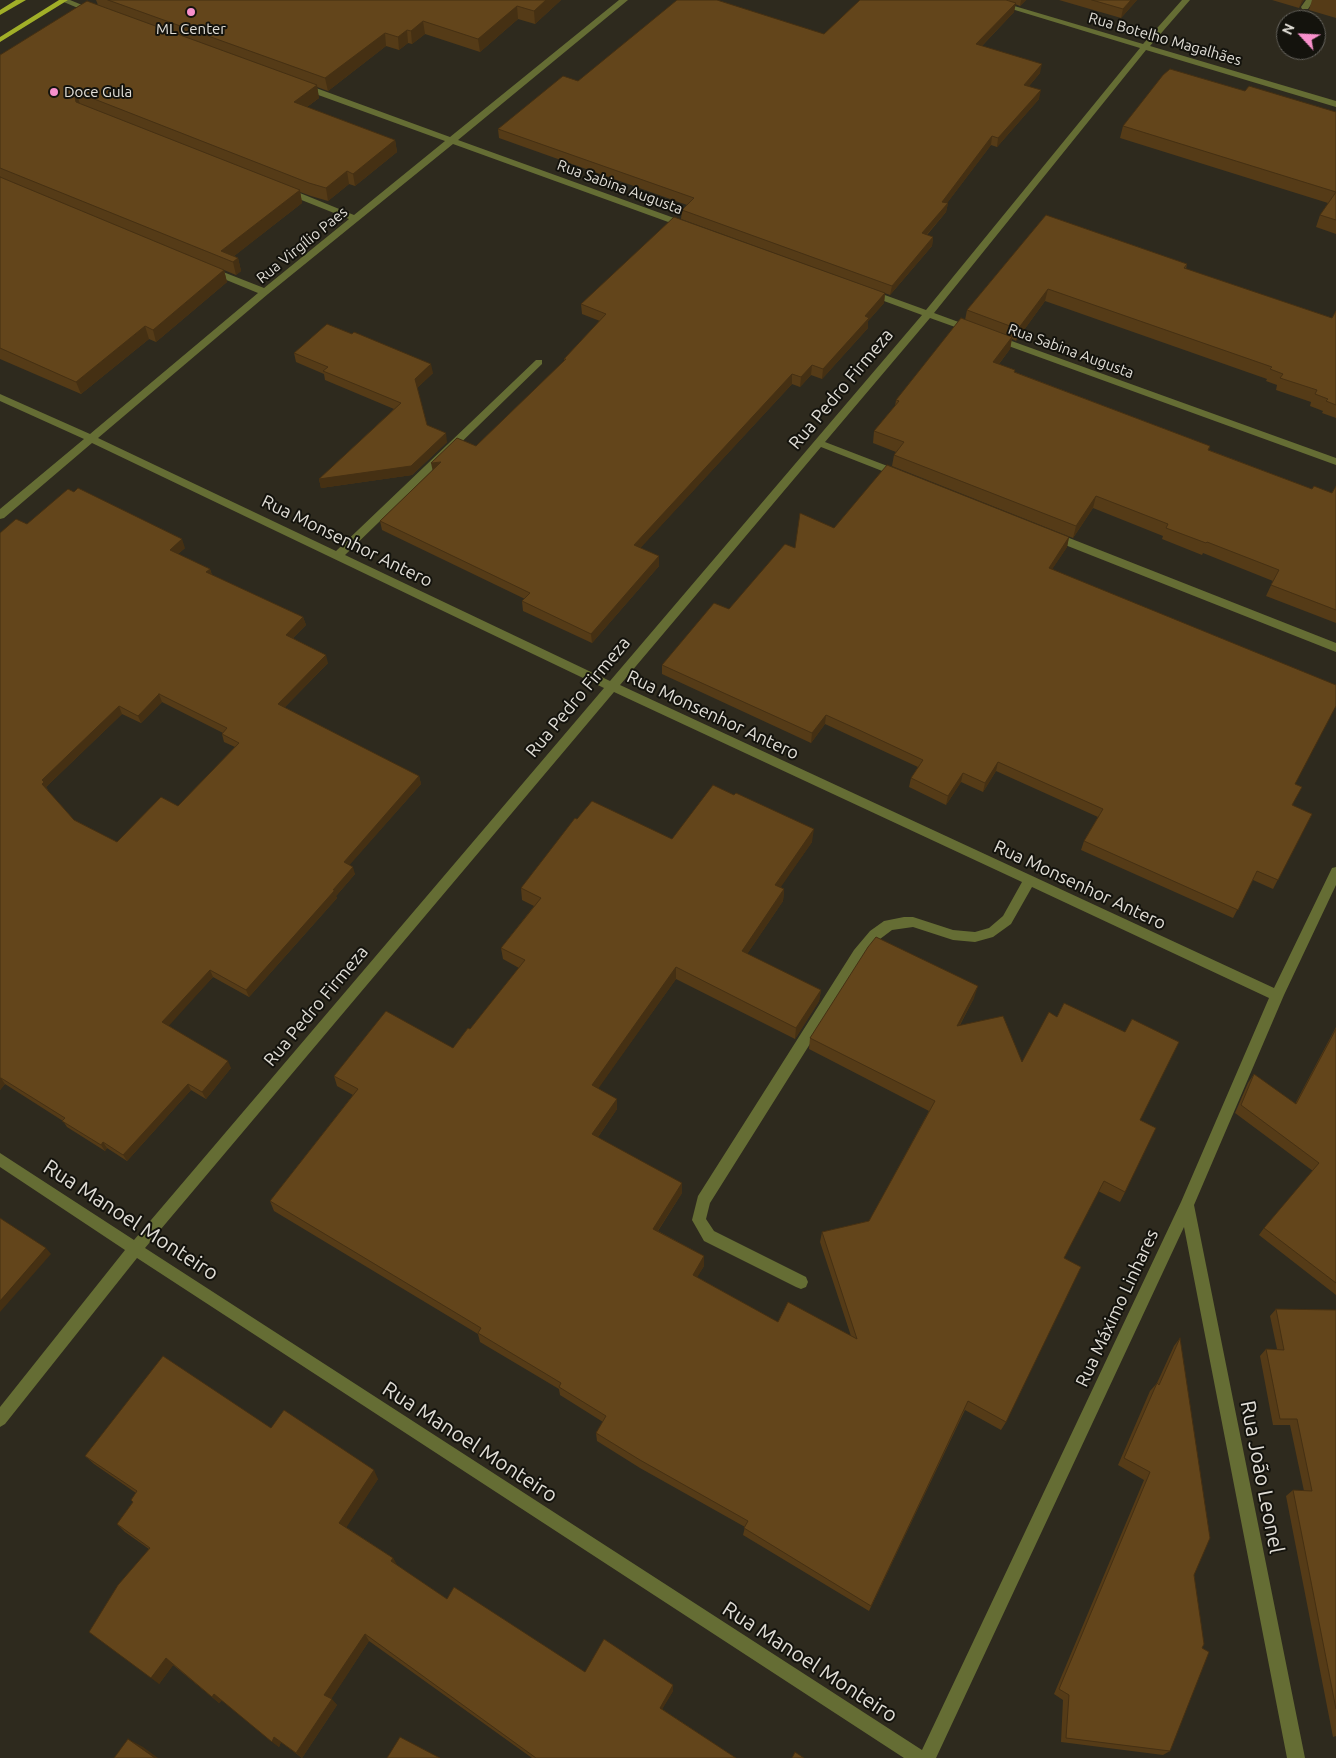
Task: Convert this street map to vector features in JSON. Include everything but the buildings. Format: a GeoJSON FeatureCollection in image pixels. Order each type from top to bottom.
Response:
{"type":"FeatureCollection","features":[{"type":"Feature","properties":{"kind":"main road"},"geometry":{"type":"LineString","coordinates":[[0,14],[22,0]]}},
{"type":"Feature","properties":{"kind":"main road"},"geometry":{"type":"LineString","coordinates":[[0,40],[63,0]]}},
{"type":"Feature","properties":{"kind":"street"},"geometry":{"type":"LineString","coordinates":[[63,0],[100,14]]}},
{"type":"Feature","properties":{"kind":"street","name":"Rua Virgílio Paes"},"geometry":{"type":"LineString","coordinates":[[0,515],[266,292],[624,0]]}},
{"type":"Feature","properties":{"kind":"street","name":"Rua Botelho Magalhães"},"geometry":{"type":"LineString","coordinates":[[986,0],[1336,104]]}},
{"type":"Feature","properties":{"kind":"street","name":"Rua Pedro Firmeza"},"geometry":{"type":"LineString","coordinates":[[0,1419],[135,1249],[928,314],[1144,48],[1186,0]]}},
{"type":"Feature","properties":{"kind":"street","name":"Rua Sabina Augusta"},"geometry":{"type":"LineString","coordinates":[[295,84],[695,229]]}},
{"type":"Feature","properties":{"kind":"street"},"geometry":{"type":"LineString","coordinates":[[274,186],[357,219]]}},
{"type":"Feature","properties":{"kind":"street"},"geometry":{"type":"LineString","coordinates":[[201,266],[266,292]]}},
{"type":"Feature","properties":{"kind":"street","name":"Rua Sabina Augusta"},"geometry":{"type":"LineString","coordinates":[[863,290],[1336,462]]}},
{"type":"Feature","properties":{"kind":"street"},"geometry":{"type":"LineString","coordinates":[[337,556],[539,362]]}},
{"type":"Feature","properties":{"kind":"street","name":"Rua Monsenhor Antero"},"geometry":{"type":"LineString","coordinates":[[0,397],[1029,882],[1277,995]]}},
{"type":"Feature","properties":{"kind":"street"},"geometry":{"type":"LineString","coordinates":[[819,443],[907,477]]}},
{"type":"Feature","properties":{"kind":"street"},"geometry":{"type":"LineString","coordinates":[[1044,532],[1336,648]]}},
{"type":"Feature","properties":{"kind":"street","name":"Rua Máximo Linhares"},"geometry":{"type":"LineString","coordinates":[[927,1758],[1187,1205],[1277,995],[1336,872]]}},
{"type":"Feature","properties":{"kind":"street"},"geometry":{"type":"LineString","coordinates":[[801,1282],[709,1236],[699,1220],[703,1201],[859,954],[875,935],[890,925],[904,922],[913,922],[953,935],[976,937],[993,932],[1007,920],[1029,882]]}},
{"type":"Feature","properties":{"kind":"street","name":"Rua Manoel Monteiro"},"geometry":{"type":"LineString","coordinates":[[0,1159],[135,1249],[919,1758]]}},
{"type":"Feature","properties":{"kind":"street","name":"Rua João Leonel"},"geometry":{"type":"LineString","coordinates":[[1187,1205],[1296,1758]]}},
{"type":"Feature","properties":{"kind":"place","name":"ML Center"},"geometry":{"type":"Point","coordinates":[191,12]}},
{"type":"Feature","properties":{"kind":"place","name":"Doce Gula"},"geometry":{"type":"Point","coordinates":[54,92]}}]}
